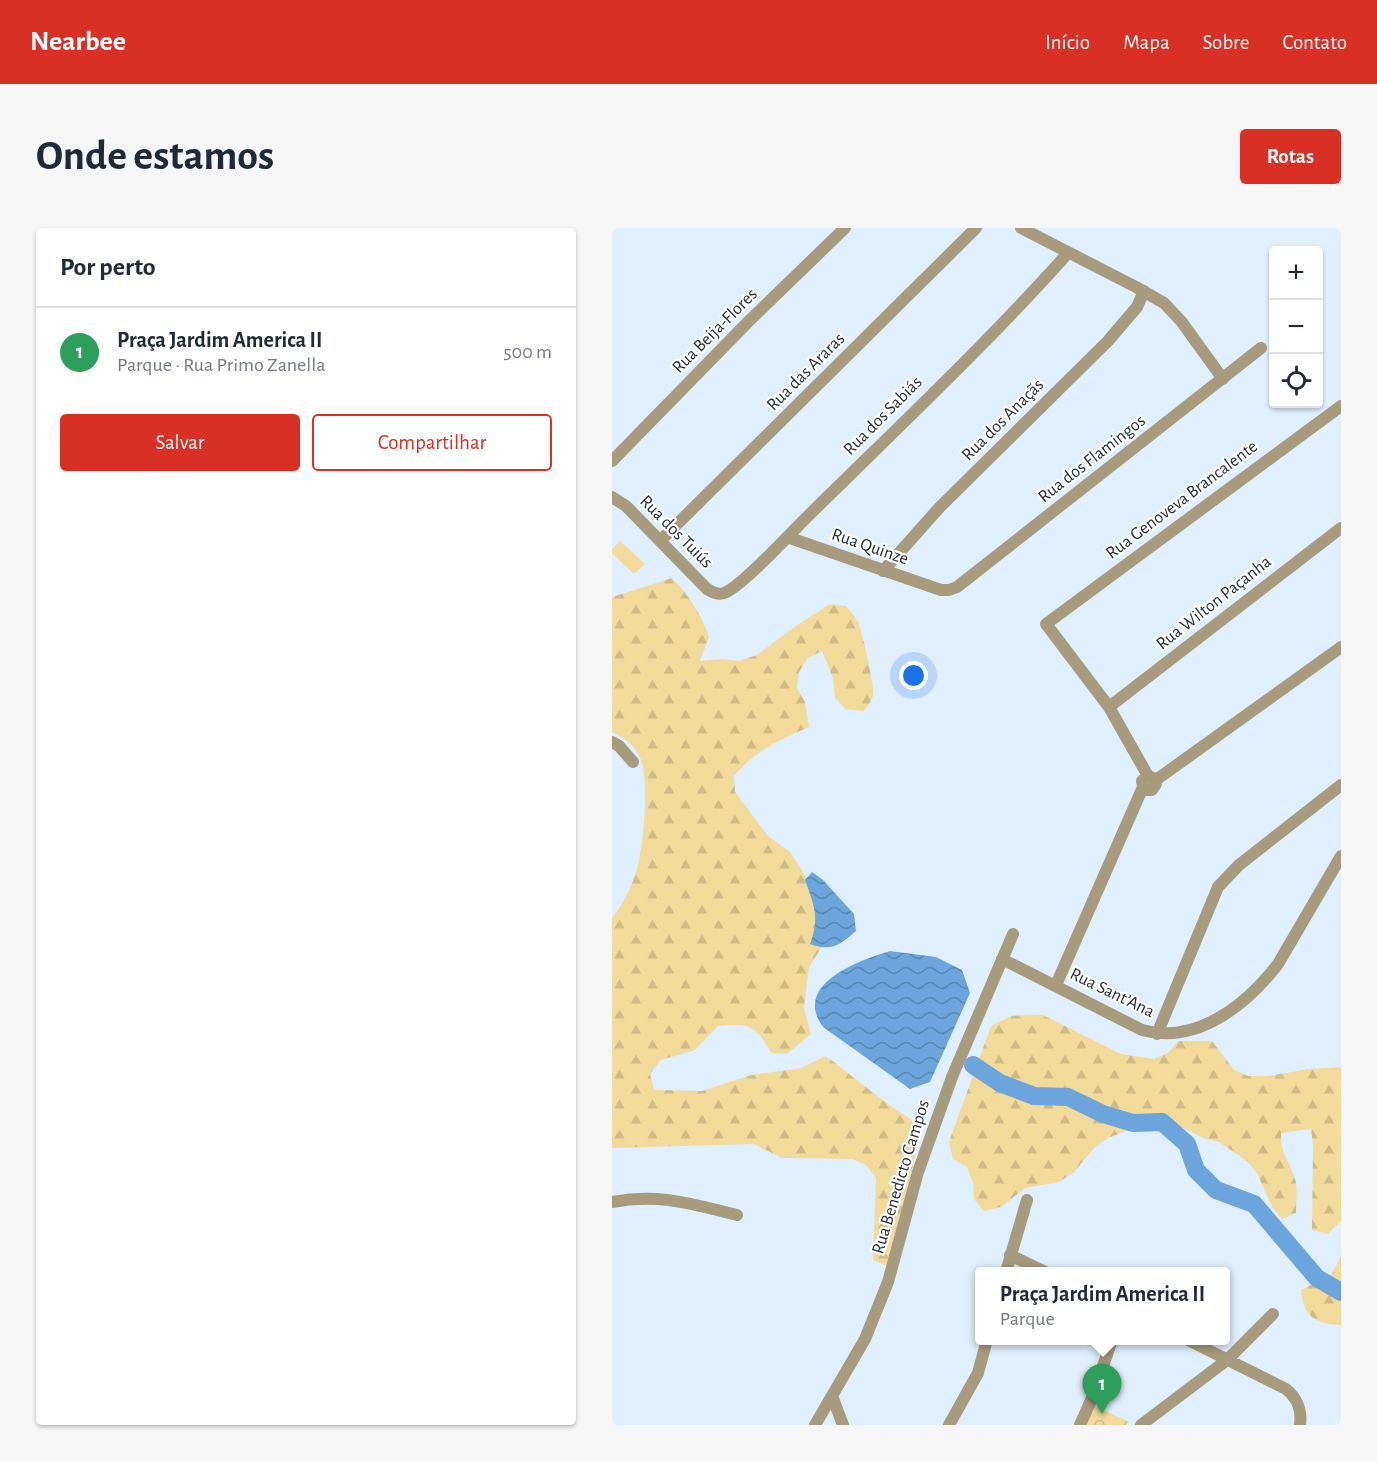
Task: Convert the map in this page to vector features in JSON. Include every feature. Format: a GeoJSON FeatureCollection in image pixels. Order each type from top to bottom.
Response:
{"type":"FeatureCollection","features":[{"type":"Feature","properties":{"kind":"street","name":"Rua Beija-Flores"},"geometry":{"type":"LineString","coordinates":[[612,461],[748,322],[845,228]]}},
{"type":"Feature","properties":{"kind":"street","name":"Rua das Araras"},"geometry":{"type":"LineString","coordinates":[[660,541],[976,228]]}},
{"type":"Feature","properties":{"kind":"street"},"geometry":{"type":"LineString","coordinates":[[1021,228],[1164,303],[1181,321],[1223,379]]}},
{"type":"Feature","properties":{"kind":"street","name":"Rua dos Sabiás"},"geometry":{"type":"LineString","coordinates":[[714,593],[723,593],[735,586],[787,537],[1016,309],[1068,253]]}},
{"type":"Feature","properties":{"kind":"street","name":"Rua dos Anaçãs"},"geometry":{"type":"LineString","coordinates":[[883,571],[939,508],[1108,341],[1137,308],[1144,291]]}},
{"type":"Feature","properties":{"kind":"street","name":"Rua dos Flamingos"},"geometry":{"type":"LineString","coordinates":[[941,590],[957,587],[1261,348]]}},
{"type":"Feature","properties":{"kind":"street","name":"Rua Genoveva Brancalente"},"geometry":{"type":"LineString","coordinates":[[1109,707],[1046,624],[1341,406]]}},
{"type":"Feature","properties":{"kind":"street","name":"Rua dos Tuiús"},"geometry":{"type":"LineString","coordinates":[[612,497],[626,506],[707,589],[714,593]]}},
{"type":"Feature","properties":{"kind":"street","name":"Rua Wilton Paçanha"},"geometry":{"type":"LineString","coordinates":[[1109,707],[1341,528]]}},
{"type":"Feature","properties":{"kind":"street","name":"Rua Quinze"},"geometry":{"type":"LineString","coordinates":[[787,537],[941,590]]}},
{"type":"Feature","properties":{"kind":"street"},"geometry":{"type":"LineString","coordinates":[[1056,985],[1149,781],[1341,647]]}},
{"type":"Feature","properties":{"kind":"street"},"geometry":{"type":"LineString","coordinates":[[1109,707],[1149,781]]}},
{"type":"Feature","properties":{"kind":"street"},"geometry":{"type":"LineString","coordinates":[[612,742],[620,746],[633,762]]}},
{"type":"Feature","properties":{"kind":"street"},"geometry":{"type":"LineString","coordinates":[[1156,1034],[1218,887],[1239,865],[1341,786]]}},
{"type":"Feature","properties":{"kind":"street","name":"Rua Sant’Ana"},"geometry":{"type":"LineString","coordinates":[[1002,959],[1142,1030],[1156,1034],[1172,1034],[1200,1028],[1253,994],[1278,964],[1341,856]]}},
{"type":"Feature","properties":{"kind":"street","name":"Rua Benedicto Campos"},"geometry":{"type":"LineString","coordinates":[[815,1425],[865,1339],[888,1282],[918,1173],[944,1098],[1012,934]]}},
{"type":"Feature","properties":{"kind":"street"},"geometry":{"type":"LineString","coordinates":[[612,1202],[633,1198],[669,1199],[737,1215]]}},
{"type":"Feature","properties":{"kind":"street"},"geometry":{"type":"LineString","coordinates":[[1007,1267],[1027,1200]]}},
{"type":"Feature","properties":{"kind":"street"},"geometry":{"type":"LineString","coordinates":[[1010,1255],[1035,1267]]}},
{"type":"Feature","properties":{"kind":"street"},"geometry":{"type":"LineString","coordinates":[[1141,1425],[1227,1360],[1273,1314]]}},
{"type":"Feature","properties":{"kind":"street"},"geometry":{"type":"LineString","coordinates":[[949,1425],[978,1373],[986,1345]]}},
{"type":"Feature","properties":{"kind":"street"},"geometry":{"type":"LineString","coordinates":[[1080,1425],[1111,1345]]}},
{"type":"Feature","properties":{"kind":"street"},"geometry":{"type":"LineString","coordinates":[[1196,1345],[1286,1389],[1300,1406],[1300,1425]]}},
{"type":"Feature","properties":{"kind":"street"},"geometry":{"type":"LineString","coordinates":[[832,1396],[843,1425]]}},
{"type":"Feature","properties":{"kind":"green space"},"geometry":{"type":"Polygon","coordinates":[[[620,541],[645,564],[634,574],[612,553],[612,549],[620,541]]]}},
{"type":"Feature","properties":{"kind":"green space"},"geometry":{"type":"Polygon","coordinates":[[[672,578],[694,605],[709,637],[700,661],[723,659],[739,661],[757,655],[830,604],[846,606],[860,627],[873,695],[863,711],[845,709],[835,697],[833,678],[822,651],[808,658],[799,672],[797,688],[805,702],[809,727],[768,747],[734,776],[735,792],[768,836],[790,852],[822,905],[827,939],[809,967],[804,1008],[811,1034],[787,1054],[771,1053],[756,1031],[737,1025],[718,1026],[695,1050],[661,1060],[650,1074],[654,1090],[702,1091],[751,1075],[801,1068],[826,1056],[889,1105],[921,1126],[902,1220],[894,1236],[893,1252],[887,1266],[873,1260],[876,1178],[866,1165],[852,1159],[782,1158],[754,1144],[612,1148],[612,918],[627,895],[640,858],[645,784],[639,755],[630,743],[612,732],[612,597],[672,578]]]}},
{"type":"Feature","properties":{"kind":"green space"},"geometry":{"type":"Polygon","coordinates":[[[1043,1015],[1121,1054],[1154,1059],[1168,1053],[1178,1041],[1212,1041],[1234,1070],[1248,1076],[1268,1076],[1308,1069],[1341,1067],[1341,1221],[1328,1234],[1312,1230],[1313,1145],[1311,1129],[1281,1133],[1282,1148],[1293,1172],[1297,1192],[1296,1213],[1282,1219],[1272,1207],[1257,1173],[1247,1161],[1219,1142],[1203,1138],[1173,1123],[1153,1123],[1108,1138],[1094,1148],[1074,1172],[1059,1182],[1025,1188],[1001,1207],[984,1211],[974,1199],[973,1183],[967,1167],[953,1159],[949,1142],[991,1026],[1011,1016],[1043,1015]]]}},
{"type":"Feature","properties":{"kind":"green space"},"geometry":{"type":"Polygon","coordinates":[[[1341,1256],[1341,1325],[1324,1323],[1312,1317],[1308,1312],[1301,1290],[1332,1274],[1341,1256]]]}},
{"type":"Feature","properties":{"kind":"green space"},"geometry":{"type":"Polygon","coordinates":[[[1095,1406],[1129,1422],[1126,1425],[1085,1425],[1095,1406]]]}},
{"type":"Feature","properties":{"kind":"water"},"geometry":{"type":"Polygon","coordinates":[[[812,872],[823,880],[854,914],[856,931],[835,946],[824,947],[810,944],[815,927],[815,912],[805,880],[812,872]]]}},
{"type":"Feature","properties":{"kind":"water"},"geometry":{"type":"Polygon","coordinates":[[[890,951],[936,957],[962,970],[970,993],[930,1082],[910,1089],[823,1027],[816,1012],[816,998],[822,987],[833,977],[862,961],[890,951]]]}},
{"type":"Feature","properties":{"kind":"waterway"},"geometry":{"type":"LineString","coordinates":[[973,1065],[1000,1083],[1034,1096],[1068,1097],[1103,1114],[1133,1123],[1162,1122],[1187,1144],[1196,1170],[1216,1190],[1254,1204],[1317,1278],[1341,1292]]}},
{"type":"Feature","properties":{"kind":"place","name":"Praça Jardim America II"},"geometry":{"type":"Point","coordinates":[1102,1414]}}]}
